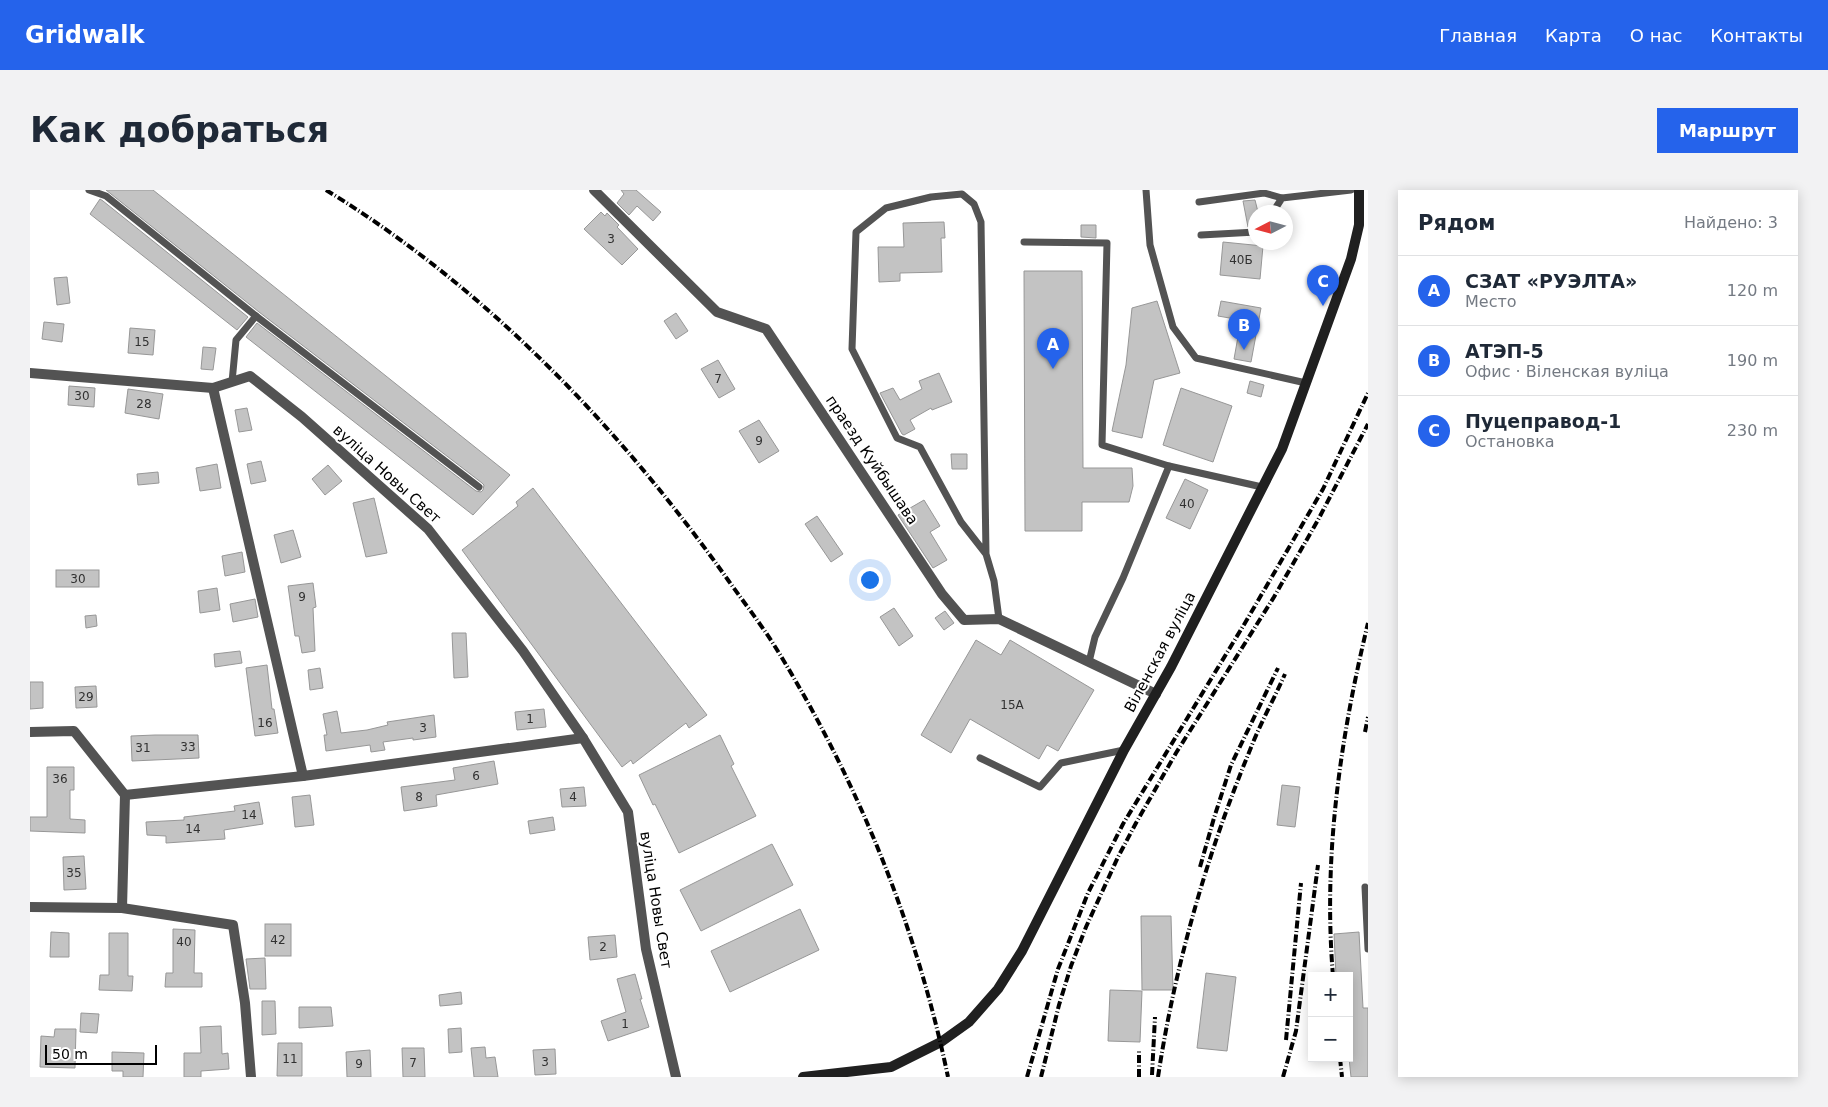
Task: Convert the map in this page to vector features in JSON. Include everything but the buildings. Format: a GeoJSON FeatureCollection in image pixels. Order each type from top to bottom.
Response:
{"type":"FeatureCollection","features":[{"type":"Feature","properties":{"kind":"main road","name":"Віленская вуліца"},"geometry":{"type":"LineString","coordinates":[[890,1067],[941,1042],[969,1022],[998,988],[1022,951],[1124,750],[1156,694],[1282,448],[1352,258],[1359,225],[1359,190]]}},
{"type":"Feature","properties":{"kind":"main road"},"geometry":{"type":"LineString","coordinates":[[803,1077],[890,1067]]}},
{"type":"Feature","properties":{"kind":"main road"},"geometry":{"type":"LineString","coordinates":[[884,1077],[890,1067]]}},
{"type":"Feature","properties":{"kind":"street","name":"праезд Куйбышава"},"geometry":{"type":"LineString","coordinates":[[594,190],[717,312],[766,328],[942,594],[964,620],[999,619],[1156,694]]}},
{"type":"Feature","properties":{"kind":"street","name":"вуліца Новы Свет"},"geometry":{"type":"LineString","coordinates":[[30,373],[212,388],[250,376],[302,417],[428,529],[523,651],[583,738],[628,812],[646,949],[676,1077]]}},
{"type":"Feature","properties":{"kind":"street"},"geometry":{"type":"LineString","coordinates":[[212,388],[303,776]]}},
{"type":"Feature","properties":{"kind":"street"},"geometry":{"type":"LineString","coordinates":[[30,732],[74,731],[125,794],[122,908]]}},
{"type":"Feature","properties":{"kind":"street"},"geometry":{"type":"LineString","coordinates":[[125,794],[303,776],[583,738]]}},
{"type":"Feature","properties":{"kind":"street"},"geometry":{"type":"LineString","coordinates":[[30,907],[122,908],[233,925],[245,1003],[251,1077]]}},
{"type":"Feature","properties":{"kind":"lane"},"geometry":{"type":"LineString","coordinates":[[89,190],[106,196],[256,316],[479,487]]}},
{"type":"Feature","properties":{"kind":"lane"},"geometry":{"type":"LineString","coordinates":[[1146,190],[1150,246],[1172,327],[1196,358],[1306,383]]}},
{"type":"Feature","properties":{"kind":"lane"},"geometry":{"type":"LineString","coordinates":[[1199,202],[1264,193],[1282,198],[1351,190]]}},
{"type":"Feature","properties":{"kind":"lane"},"geometry":{"type":"LineString","coordinates":[[986,554],[961,522],[920,447],[897,438],[852,349],[856,232],[886,208],[931,197],[962,194],[974,204],[981,222],[986,554],[994,580],[999,619]]}},
{"type":"Feature","properties":{"kind":"lane"},"geometry":{"type":"LineString","coordinates":[[1278,205],[1282,198]]}},
{"type":"Feature","properties":{"kind":"lane"},"geometry":{"type":"LineString","coordinates":[[1201,235],[1248,232]]}},
{"type":"Feature","properties":{"kind":"lane"},"geometry":{"type":"LineString","coordinates":[[1024,242],[1106,243],[1102,445],[1169,466],[1262,487]]}},
{"type":"Feature","properties":{"kind":"lane"},"geometry":{"type":"LineString","coordinates":[[232,382],[236,340],[256,316]]}},
{"type":"Feature","properties":{"kind":"lane"},"geometry":{"type":"LineString","coordinates":[[1089,662],[1095,637],[1123,578],[1169,466]]}},
{"type":"Feature","properties":{"kind":"lane"},"geometry":{"type":"LineString","coordinates":[[980,758],[1040,787],[1061,764],[1124,750]]}},
{"type":"Feature","properties":{"kind":"lane"},"geometry":{"type":"LineString","coordinates":[[1365,887],[1368,949]]}},
{"type":"Feature","properties":{"kind":"railway"},"geometry":{"type":"LineString","coordinates":[[326,190],[385,229],[441,271],[495,316],[546,365],[596,416],[642,469],[686,524],[761,625],[808,703],[835,754],[882,858],[920,966],[948,1077]]}},
{"type":"Feature","properties":{"kind":"railway"},"geometry":{"type":"LineString","coordinates":[[1027,1077],[1058,969],[1088,893],[1123,824],[1245,623],[1323,489],[1368,393]]}},
{"type":"Feature","properties":{"kind":"railway"},"geometry":{"type":"LineString","coordinates":[[1041,1077],[1071,966],[1086,927],[1118,857],[1176,753],[1274,597],[1318,520],[1368,424]]}},
{"type":"Feature","properties":{"kind":"railway"},"geometry":{"type":"LineString","coordinates":[[1333,972],[1330,887],[1336,798],[1349,710],[1368,623]]}},
{"type":"Feature","properties":{"kind":"railway"},"geometry":{"type":"LineString","coordinates":[[1200,867],[1231,765],[1278,668]]}},
{"type":"Feature","properties":{"kind":"railway"},"geometry":{"type":"LineString","coordinates":[[1158,1077],[1183,952],[1206,870],[1234,789],[1258,731],[1285,674]]}},
{"type":"Feature","properties":{"kind":"railway"},"geometry":{"type":"LineString","coordinates":[[1365,732],[1368,717]]}},
{"type":"Feature","properties":{"kind":"railway"},"geometry":{"type":"LineString","coordinates":[[1283,1077],[1296,1031],[1318,865]]}},
{"type":"Feature","properties":{"kind":"railway"},"geometry":{"type":"LineString","coordinates":[[1286,1040],[1301,883]]}},
{"type":"Feature","properties":{"kind":"railway"},"geometry":{"type":"LineString","coordinates":[[1152,1075],[1155,1017]]}},
{"type":"Feature","properties":{"kind":"railway"},"geometry":{"type":"LineString","coordinates":[[1139,1049],[1139,1077]]}},
{"type":"Feature","properties":{"kind":"railway"},"geometry":{"type":"LineString","coordinates":[[1340,1062],[1342,1077]]}},
{"type":"Feature","properties":{"kind":"place","name":"Пуцеправод-1"},"geometry":{"type":"Point","coordinates":[1323,306]}},
{"type":"Feature","properties":{"kind":"place","name":"АТЭП-5"},"geometry":{"type":"Point","coordinates":[1244,350]}},
{"type":"Feature","properties":{"kind":"place","name":"СЗАТ «РУЭЛТА»"},"geometry":{"type":"Point","coordinates":[1053,369]}}]}
